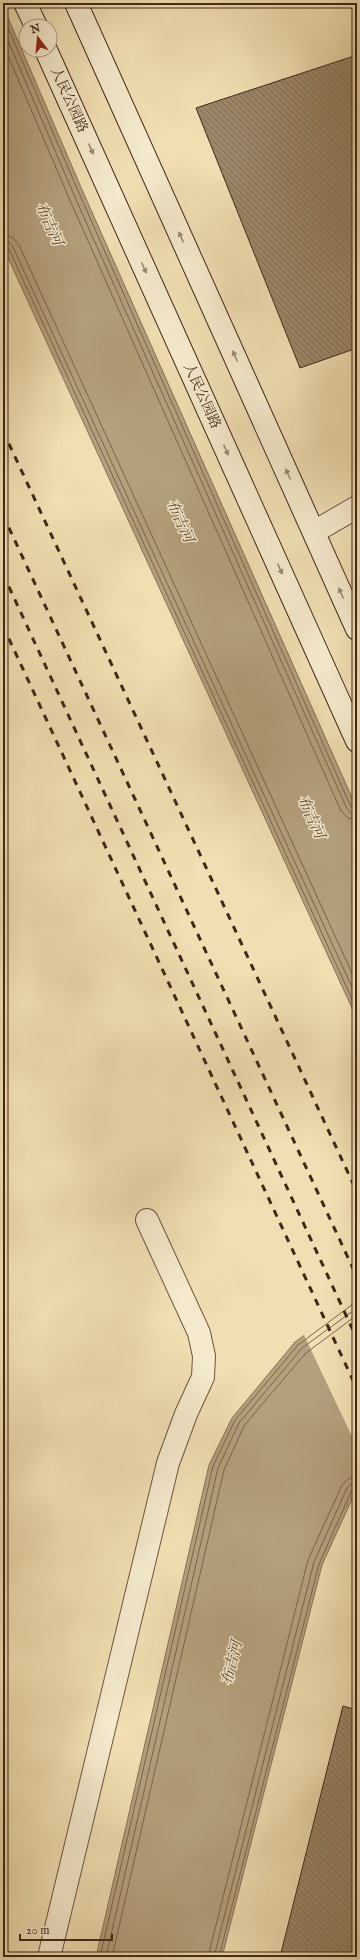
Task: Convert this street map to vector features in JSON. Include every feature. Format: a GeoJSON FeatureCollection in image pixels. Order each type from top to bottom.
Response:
{"type":"FeatureCollection","features":[{"type":"Feature","properties":{"kind":"main road"},"geometry":{"type":"LineString","coordinates":[[25,3],[32,18]]}},
{"type":"Feature","properties":{"kind":"main road"},"geometry":{"type":"LineString","coordinates":[[76,3],[357,629]]}},
{"type":"Feature","properties":{"kind":"main road","name":"人民公园路"},"geometry":{"type":"LineString","coordinates":[[50,58],[357,741]]}},
{"type":"Feature","properties":{"kind":"main road"},"geometry":{"type":"LineString","coordinates":[[314,532],[357,507]]}},
{"type":"Feature","properties":{"kind":"main road"},"geometry":{"type":"LineString","coordinates":[[50,1957],[168,1463],[186,1414],[203,1377],[204,1356],[199,1333],[147,1220]]}},
{"type":"Feature","properties":{"kind":"water","name":"布吉河"},"geometry":{"type":"Polygon","coordinates":[[[3,6],[18,41],[18,58],[25,58],[83,192],[357,809],[357,1019],[3,247],[3,6]]]}},
{"type":"Feature","properties":{"kind":"water","name":"布吉河"},"geometry":{"type":"Polygon","coordinates":[[[357,1297],[357,1488],[322,1565],[222,1957],[96,1957],[209,1465],[232,1418],[295,1342],[357,1297]]]}},
{"type":"Feature","properties":{"kind":"pier"},"geometry":{"type":"Polygon","coordinates":[[[357,1295],[357,1447],[303,1333],[357,1295]]]}},
{"type":"Feature","properties":{"kind":"building"},"geometry":{"type":"Polygon","coordinates":[[[357,55],[357,348],[300,368],[196,108],[357,55]]]}},
{"type":"Feature","properties":{"kind":"building"},"geometry":{"type":"Polygon","coordinates":[[[343,1706],[357,1710],[357,1957],[280,1957],[343,1706]]]}},
{"type":"Feature","properties":{"kind":"railway"},"geometry":{"type":"LineString","coordinates":[[3,431],[357,1192]]}},
{"type":"Feature","properties":{"kind":"railway"},"geometry":{"type":"LineString","coordinates":[[3,515],[357,1277]]}},
{"type":"Feature","properties":{"kind":"railway"},"geometry":{"type":"LineString","coordinates":[[3,574],[357,1339]]}},
{"type":"Feature","properties":{"kind":"railway"},"geometry":{"type":"LineString","coordinates":[[3,626],[357,1389]]}}]}
